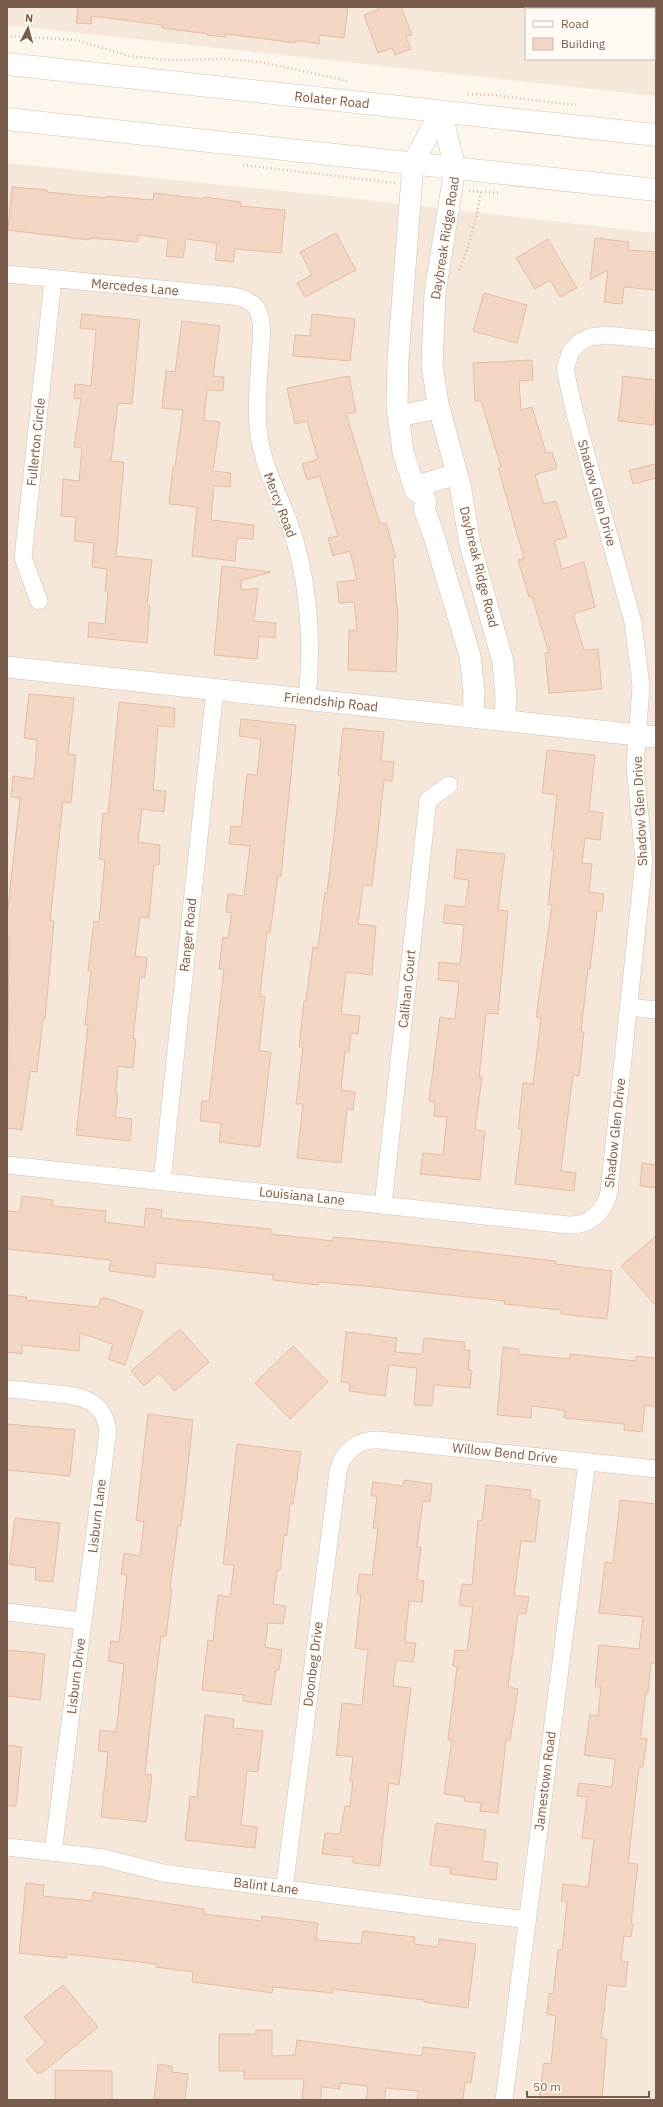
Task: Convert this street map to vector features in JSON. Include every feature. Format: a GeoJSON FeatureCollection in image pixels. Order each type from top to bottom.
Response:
{"type":"FeatureCollection","features":[{"type":"Feature","properties":{"kind":"main road","name":"Rolater Road"},"geometry":{"type":"LineString","coordinates":[[7,64],[656,135]]}},
{"type":"Feature","properties":{"kind":"main road"},"geometry":{"type":"LineString","coordinates":[[7,119],[656,190]]}},
{"type":"Feature","properties":{"kind":"street"},"geometry":{"type":"LineString","coordinates":[[441,112],[413,163],[397,382],[398,416],[403,452],[414,488],[423,495],[426,502],[424,509],[434,533],[470,656],[474,692],[474,717]]}},
{"type":"Feature","properties":{"kind":"street","name":"Daybreak Ridge Road"},"geometry":{"type":"LineString","coordinates":[[441,112],[455,168],[435,293],[432,365],[439,408],[457,474],[470,544],[503,662],[506,697],[504,721]]}},
{"type":"Feature","properties":{"kind":"street","name":"Mercedes Lane"},"geometry":{"type":"LineString","coordinates":[[7,274],[53,280],[233,296],[247,301],[258,310]]}},
{"type":"Feature","properties":{"kind":"street","name":"Fullerton Circle"},"geometry":{"type":"LineString","coordinates":[[39,601],[23,558],[53,280]]}},
{"type":"Feature","properties":{"kind":"street","name":"Mercy Road"},"geometry":{"type":"LineString","coordinates":[[258,310],[262,331],[257,402],[258,433],[264,463],[289,521],[304,578],[308,627],[307,699]]}},
{"type":"Feature","properties":{"kind":"street","name":"Shadow Glen Drive"},"geometry":{"type":"LineString","coordinates":[[595,1216],[603,1208],[608,1192],[628,1008],[644,860],[636,766],[647,736],[633,622],[565,375],[568,356],[580,342],[590,337],[601,334],[656,340]]}},
{"type":"Feature","properties":{"kind":"street"},"geometry":{"type":"LineString","coordinates":[[398,416],[439,408]]}},
{"type":"Feature","properties":{"kind":"street"},"geometry":{"type":"LineString","coordinates":[[414,488],[457,474]]}},
{"type":"Feature","properties":{"kind":"street","name":"Friendship Road"},"geometry":{"type":"LineString","coordinates":[[7,667],[647,736]]}},
{"type":"Feature","properties":{"kind":"street","name":"Ranger Road"},"geometry":{"type":"LineString","coordinates":[[162,1181],[215,689]]}},
{"type":"Feature","properties":{"kind":"street","name":"Calihan Court"},"geometry":{"type":"LineString","coordinates":[[383,1205],[428,800],[449,785]]}},
{"type":"Feature","properties":{"kind":"street"},"geometry":{"type":"LineString","coordinates":[[628,1008],[656,1010]]}},
{"type":"Feature","properties":{"kind":"street","name":"Louisiana Lane"},"geometry":{"type":"LineString","coordinates":[[7,1165],[574,1225],[585,1222],[595,1216]]}},
{"type":"Feature","properties":{"kind":"street","name":"Lisburn Lane"},"geometry":{"type":"LineString","coordinates":[[7,1388],[81,1397],[92,1403],[101,1412],[107,1424],[107,1437],[83,1621]]}},
{"type":"Feature","properties":{"kind":"street","name":"Willow Bend Drive"},"geometry":{"type":"LineString","coordinates":[[355,1445],[367,1440],[379,1440],[656,1469]]}},
{"type":"Feature","properties":{"kind":"street","name":"Doonbeg Drive"},"geometry":{"type":"LineString","coordinates":[[284,1889],[338,1472],[342,1459],[355,1445]]}},
{"type":"Feature","properties":{"kind":"street","name":"Jamestown Road"},"geometry":{"type":"LineString","coordinates":[[504,2100],[586,1462]]}},
{"type":"Feature","properties":{"kind":"street"},"geometry":{"type":"LineString","coordinates":[[7,1612],[83,1621]]}},
{"type":"Feature","properties":{"kind":"street","name":"Lisburn Drive"},"geometry":{"type":"LineString","coordinates":[[53,1852],[83,1621]]}},
{"type":"Feature","properties":{"kind":"street","name":"Balint Lane"},"geometry":{"type":"LineString","coordinates":[[7,1847],[104,1858],[163,1873],[527,1920]]}},
{"type":"Feature","properties":{"kind":"path"},"geometry":{"type":"LineString","coordinates":[[7,36],[76,40],[129,56],[167,60],[227,59],[261,62],[352,81]]}},
{"type":"Feature","properties":{"kind":"path"},"geometry":{"type":"LineString","coordinates":[[464,94],[492,95],[584,106]]}},
{"type":"Feature","properties":{"kind":"path"},"geometry":{"type":"LineString","coordinates":[[458,273],[468,245],[481,192]]}},
{"type":"Feature","properties":{"kind":"shaded area"},"geometry":{"type":"Polygon","coordinates":[[[7,7],[656,7],[656,96],[7,25],[7,7]]]}},
{"type":"Feature","properties":{"kind":"shaded area"},"geometry":{"type":"Polygon","coordinates":[[[7,163],[323,195],[656,233],[656,2100],[7,2100],[7,163]]]}},
{"type":"Feature","properties":{"kind":"building"},"geometry":{"type":"Polygon","coordinates":[[[78,7],[348,7],[344,38],[320,35],[319,44],[296,40],[296,43],[226,34],[225,37],[207,35],[208,34],[162,28],[162,25],[92,16],[91,24],[76,23],[78,7]]]}},
{"type":"Feature","properties":{"kind":"building"},"geometry":{"type":"Polygon","coordinates":[[[377,7],[401,7],[412,35],[406,37],[411,49],[395,55],[392,48],[378,53],[364,15],[378,10],[377,7]]]}},
{"type":"Feature","properties":{"kind":"building"},"geometry":{"type":"Polygon","coordinates":[[[12,187],[106,198],[106,196],[153,200],[154,193],[203,199],[204,197],[241,202],[240,206],[285,210],[281,253],[235,249],[233,262],[215,260],[217,243],[186,239],[183,258],[166,256],[168,239],[138,235],[138,242],[90,238],[89,240],[8,230],[12,187]]]}},
{"type":"Feature","properties":{"kind":"building"},"geometry":{"type":"Polygon","coordinates":[[[336,233],[356,270],[305,297],[297,283],[312,275],[300,252],[336,233]]]}},
{"type":"Feature","properties":{"kind":"building"},"geometry":{"type":"Polygon","coordinates":[[[595,238],[629,242],[628,250],[656,252],[656,290],[624,287],[622,304],[604,302],[608,270],[590,280],[595,238]]]}},
{"type":"Feature","properties":{"kind":"building"},"geometry":{"type":"Polygon","coordinates":[[[548,239],[577,288],[560,297],[550,280],[535,289],[516,258],[548,239]]]}},
{"type":"Feature","properties":{"kind":"building"},"geometry":{"type":"Polygon","coordinates":[[[484,293],[527,305],[517,343],[473,331],[484,293]]]}},
{"type":"Feature","properties":{"kind":"building"},"geometry":{"type":"Polygon","coordinates":[[[82,314],[140,320],[132,404],[118,403],[111,461],[124,462],[116,556],[152,560],[147,605],[150,606],[147,643],[88,637],[89,622],[105,624],[108,592],[105,592],[107,569],[92,567],[94,543],[74,541],[76,517],[61,516],[63,479],[79,481],[82,448],[74,447],[81,399],[74,398],[75,384],[91,386],[96,330],[80,328],[82,314]]]}},
{"type":"Feature","properties":{"kind":"building"},"geometry":{"type":"Polygon","coordinates":[[[312,314],[355,319],[350,361],[293,356],[295,335],[310,336],[312,314]]]}},
{"type":"Feature","properties":{"kind":"building"},"geometry":{"type":"Polygon","coordinates":[[[182,321],[220,326],[213,376],[224,377],[223,391],[207,390],[204,420],[220,422],[213,471],[231,473],[230,487],[214,486],[211,520],[254,525],[253,539],[237,538],[235,561],[192,556],[197,507],[169,504],[173,467],[175,467],[183,410],[162,408],[166,371],[175,372],[182,321]]]}},
{"type":"Feature","properties":{"kind":"building"},"geometry":{"type":"Polygon","coordinates":[[[532,360],[533,380],[519,381],[521,410],[532,407],[546,453],[552,452],[557,468],[535,475],[544,504],[556,501],[567,537],[554,541],[562,569],[584,562],[595,607],[573,614],[584,650],[598,649],[602,689],[549,693],[545,653],[549,653],[532,596],[529,597],[518,560],[524,558],[498,468],[501,467],[481,401],[475,401],[473,363],[532,360]]]}},
{"type":"Feature","properties":{"kind":"building"},"geometry":{"type":"Polygon","coordinates":[[[349,376],[356,412],[346,414],[380,524],[386,523],[396,558],[393,558],[398,620],[396,672],[348,670],[349,630],[357,631],[354,602],[339,603],[337,582],[357,580],[350,551],[333,556],[328,538],[338,536],[320,476],[307,480],[302,464],[318,459],[307,421],[295,424],[287,388],[349,376]]]}},
{"type":"Feature","properties":{"kind":"building"},"geometry":{"type":"Polygon","coordinates":[[[622,376],[656,380],[654,425],[618,421],[623,382],[622,376]]]}},
{"type":"Feature","properties":{"kind":"building"},"geometry":{"type":"Polygon","coordinates":[[[656,464],[656,478],[633,484],[629,470],[656,464]]]}},
{"type":"Feature","properties":{"kind":"building"},"geometry":{"type":"Polygon","coordinates":[[[222,566],[271,572],[240,581],[242,590],[258,588],[254,621],[276,623],[275,638],[259,636],[257,659],[214,655],[222,566]]]}},
{"type":"Feature","properties":{"kind":"building"},"geometry":{"type":"Polygon","coordinates":[[[29,694],[74,698],[68,754],[76,755],[71,803],[63,802],[50,921],[54,921],[45,1019],[43,1019],[37,1072],[30,1071],[22,1130],[7,1128],[9,936],[7,936],[7,916],[20,798],[11,797],[13,776],[34,779],[37,740],[24,738],[29,694]]]}},
{"type":"Feature","properties":{"kind":"building"},"geometry":{"type":"Polygon","coordinates":[[[119,702],[175,708],[174,727],[158,726],[153,790],[166,791],[164,812],[142,809],[138,842],[160,845],[159,865],[154,865],[149,918],[140,917],[135,956],[147,958],[145,978],[140,977],[133,1038],[136,1039],[133,1068],[118,1066],[116,1094],[118,1094],[115,1117],[132,1119],[130,1141],[76,1135],[88,1025],[85,1025],[91,971],[88,971],[94,921],[99,922],[105,860],[99,859],[103,813],[108,814],[119,702]]]}},
{"type":"Feature","properties":{"kind":"building"},"geometry":{"type":"Polygon","coordinates":[[[241,719],[296,725],[281,876],[278,876],[270,933],[267,932],[260,996],[265,997],[259,1051],[271,1052],[260,1147],[219,1142],[221,1123],[200,1121],[202,1101],[209,1101],[224,969],[219,969],[223,937],[228,938],[232,913],[226,912],[228,894],[244,896],[250,846],[229,844],[231,826],[241,827],[247,774],[257,775],[261,739],[239,736],[241,719]]]}},
{"type":"Feature","properties":{"kind":"building"},"geometry":{"type":"Polygon","coordinates":[[[343,728],[384,732],[381,761],[394,762],[392,781],[384,780],[372,886],[363,885],[358,924],[376,926],[372,975],[346,972],[341,1014],[360,1016],[358,1034],[351,1033],[349,1052],[345,1052],[341,1090],[355,1092],[353,1110],[347,1109],[341,1163],[297,1158],[303,1104],[296,1104],[303,1047],[299,1047],[304,1001],[306,1001],[313,947],[318,948],[325,892],[327,893],[341,776],[338,775],[343,728]]]}},
{"type":"Feature","properties":{"kind":"building"},"geometry":{"type":"Polygon","coordinates":[[[547,750],[595,755],[589,811],[603,813],[600,840],[585,838],[582,863],[592,864],[589,892],[604,894],[602,911],[597,911],[590,969],[588,969],[581,1032],[584,1032],[579,1076],[573,1075],[561,1171],[576,1173],[574,1191],[515,1184],[522,1130],[518,1129],[523,1083],[533,1084],[541,1018],[536,1017],[552,905],[548,905],[554,850],[551,850],[557,795],[542,793],[547,750]]]}},
{"type":"Feature","properties":{"kind":"building"},"geometry":{"type":"Polygon","coordinates":[[[457,849],[505,854],[498,910],[508,911],[498,1014],[486,1013],[479,1077],[482,1077],[475,1130],[485,1131],[480,1180],[420,1174],[423,1153],[443,1155],[447,1117],[434,1116],[435,1102],[429,1101],[440,1017],[455,1019],[459,982],[438,980],[439,962],[460,964],[464,925],[443,923],[445,905],[465,907],[469,880],[454,878],[457,849]]]}},
{"type":"Feature","properties":{"kind":"building"},"geometry":{"type":"Polygon","coordinates":[[[642,1163],[656,1165],[656,1188],[640,1186],[642,1163]]]}},
{"type":"Feature","properties":{"kind":"building"},"geometry":{"type":"Polygon","coordinates":[[[22,1196],[53,1200],[52,1206],[106,1211],[105,1222],[144,1227],[146,1208],[162,1210],[161,1218],[271,1229],[271,1234],[333,1241],[333,1237],[388,1242],[556,1261],[555,1264],[612,1271],[607,1319],[561,1314],[561,1310],[504,1304],[505,1301],[319,1282],[318,1285],[273,1280],[273,1275],[210,1268],[156,1263],[155,1277],[109,1271],[111,1260],[7,1249],[7,1211],[20,1212],[22,1196]]]}},
{"type":"Feature","properties":{"kind":"building"},"geometry":{"type":"Polygon","coordinates":[[[656,1236],[656,1306],[621,1266],[656,1236]]]}},
{"type":"Feature","properties":{"kind":"building"},"geometry":{"type":"Polygon","coordinates":[[[7,1295],[27,1297],[26,1300],[98,1307],[101,1298],[106,1298],[143,1311],[125,1365],[108,1359],[113,1344],[80,1333],[79,1351],[22,1345],[22,1354],[7,1352],[7,1295]]]}},
{"type":"Feature","properties":{"kind":"building"},"geometry":{"type":"Polygon","coordinates":[[[180,1329],[209,1362],[175,1391],[159,1373],[144,1386],[131,1371],[180,1329]]]}},
{"type":"Feature","properties":{"kind":"building"},"geometry":{"type":"Polygon","coordinates":[[[346,1332],[397,1338],[395,1352],[422,1354],[424,1338],[465,1342],[464,1350],[470,1350],[468,1370],[472,1370],[470,1388],[434,1385],[432,1406],[414,1405],[417,1368],[389,1365],[385,1396],[349,1391],[350,1383],[341,1382],[346,1332]]]}},
{"type":"Feature","properties":{"kind":"building"},"geometry":{"type":"Polygon","coordinates":[[[293,1346],[328,1382],[290,1419],[255,1383],[293,1346]]]}},
{"type":"Feature","properties":{"kind":"building"},"geometry":{"type":"Polygon","coordinates":[[[503,1347],[519,1349],[519,1354],[570,1359],[570,1354],[636,1361],[636,1356],[656,1358],[656,1407],[645,1405],[642,1432],[624,1430],[624,1424],[564,1418],[564,1410],[532,1406],[531,1418],[497,1415],[503,1347]]]}},
{"type":"Feature","properties":{"kind":"building"},"geometry":{"type":"Polygon","coordinates":[[[148,1414],[193,1420],[181,1526],[178,1526],[170,1588],[172,1589],[166,1636],[161,1636],[152,1710],[145,1774],[152,1775],[146,1822],[101,1817],[108,1752],[98,1751],[100,1730],[116,1732],[124,1664],[108,1661],[111,1641],[119,1642],[127,1575],[121,1574],[124,1553],[140,1556],[144,1522],[136,1520],[148,1414]]]}},
{"type":"Feature","properties":{"kind":"building"},"geometry":{"type":"Polygon","coordinates":[[[7,1424],[75,1430],[70,1476],[7,1470],[7,1424]]]}},
{"type":"Feature","properties":{"kind":"building"},"geometry":{"type":"Polygon","coordinates":[[[237,1444],[301,1452],[293,1504],[290,1504],[287,1536],[284,1535],[280,1570],[277,1570],[273,1604],[286,1606],[283,1624],[268,1623],[265,1647],[282,1650],[279,1670],[276,1670],[271,1705],[243,1701],[244,1695],[202,1690],[208,1640],[213,1641],[218,1595],[230,1597],[234,1565],[223,1564],[237,1444]]]}},
{"type":"Feature","properties":{"kind":"building"},"geometry":{"type":"Polygon","coordinates":[[[404,1480],[432,1484],[430,1502],[423,1501],[417,1547],[421,1547],[417,1580],[424,1581],[422,1602],[409,1601],[405,1642],[416,1643],[413,1662],[396,1660],[393,1686],[411,1688],[399,1785],[389,1783],[380,1866],[353,1863],[353,1857],[322,1854],[325,1833],[340,1834],[345,1806],[350,1806],[353,1781],[350,1781],[353,1757],[336,1755],[342,1703],[362,1705],[368,1650],[355,1648],[361,1595],[357,1594],[359,1574],[372,1575],[378,1528],[373,1528],[377,1496],[371,1496],[373,1482],[403,1486],[404,1480]]]}},
{"type":"Feature","properties":{"kind":"building"},"geometry":{"type":"Polygon","coordinates":[[[486,1485],[531,1490],[530,1499],[540,1500],[535,1542],[521,1541],[514,1595],[529,1597],[526,1614],[518,1613],[508,1687],[518,1689],[510,1740],[506,1740],[498,1813],[480,1811],[481,1803],[464,1801],[465,1797],[444,1794],[452,1740],[448,1739],[457,1667],[453,1666],[455,1650],[467,1651],[473,1607],[459,1605],[462,1584],[472,1585],[478,1520],[482,1521],[486,1485]]]}},
{"type":"Feature","properties":{"kind":"building"},"geometry":{"type":"Polygon","coordinates":[[[620,1500],[656,1504],[656,1663],[651,1663],[648,1692],[646,1692],[640,1738],[647,1739],[643,1767],[639,1767],[628,1863],[638,1864],[631,1923],[633,1924],[631,1937],[624,1936],[621,1961],[628,1962],[625,1987],[607,1985],[601,2038],[607,2039],[602,2100],[539,2100],[544,2063],[551,2064],[556,2016],[547,2014],[549,1993],[553,1994],[558,1950],[562,1950],[567,1902],[561,1901],[563,1884],[588,1887],[594,1839],[582,1838],[587,1797],[577,1796],[579,1783],[612,1787],[615,1759],[584,1755],[590,1715],[598,1716],[601,1687],[595,1687],[599,1645],[639,1649],[643,1617],[599,1613],[605,1562],[613,1563],[620,1500]]]}},
{"type":"Feature","properties":{"kind":"building"},"geometry":{"type":"Polygon","coordinates":[[[15,1518],[60,1523],[53,1582],[35,1580],[36,1568],[9,1564],[15,1518]]]}},
{"type":"Feature","properties":{"kind":"building"},"geometry":{"type":"Polygon","coordinates":[[[7,1650],[45,1654],[40,1700],[7,1696],[7,1650]]]}},
{"type":"Feature","properties":{"kind":"building"},"geometry":{"type":"Polygon","coordinates":[[[205,1715],[234,1719],[233,1728],[263,1731],[258,1772],[247,1771],[241,1825],[257,1827],[255,1848],[185,1840],[190,1796],[197,1797],[205,1715]]]}},
{"type":"Feature","properties":{"kind":"building"},"geometry":{"type":"Polygon","coordinates":[[[7,1745],[22,1747],[16,1806],[7,1806],[7,1745]]]}},
{"type":"Feature","properties":{"kind":"building"},"geometry":{"type":"Polygon","coordinates":[[[436,1823],[486,1830],[482,1861],[498,1863],[496,1880],[450,1874],[451,1868],[430,1865],[436,1823]]]}},
{"type":"Feature","properties":{"kind":"building"},"geometry":{"type":"Polygon","coordinates":[[[26,1883],[44,1885],[43,1896],[92,1901],[93,1892],[204,1909],[204,1914],[262,1921],[262,1916],[318,1923],[316,1940],[361,1944],[363,1931],[415,1937],[414,1944],[438,1947],[439,1939],[476,1944],[468,2008],[424,2002],[424,2000],[333,1989],[333,1993],[273,1987],[272,1993],[192,1982],[193,1972],[156,1967],[157,1964],[67,1954],[66,1958],[19,1953],[26,1883]]]}},
{"type":"Feature","properties":{"kind":"building"},"geometry":{"type":"Polygon","coordinates":[[[63,1985],[98,2027],[42,2073],[37,2073],[26,2060],[46,2043],[24,2017],[63,1985]]]}},
{"type":"Feature","properties":{"kind":"building"},"geometry":{"type":"Polygon","coordinates":[[[256,2030],[272,2030],[272,2056],[295,2055],[297,2040],[422,2056],[423,2047],[475,2053],[471,2083],[465,2082],[463,2100],[417,2100],[418,2091],[386,2088],[384,2100],[366,2100],[368,2086],[340,2083],[340,2089],[322,2087],[320,2100],[302,2099],[304,2079],[244,2079],[244,2071],[219,2071],[219,2034],[256,2034],[256,2030]]]}},
{"type":"Feature","properties":{"kind":"building"},"geometry":{"type":"Polygon","coordinates":[[[158,2064],[172,2066],[172,2072],[188,2074],[185,2100],[154,2100],[158,2064]]]}},
{"type":"Feature","properties":{"kind":"building"},"geometry":{"type":"Polygon","coordinates":[[[55,2070],[112,2071],[112,2100],[55,2100],[55,2070]]]}}]}
